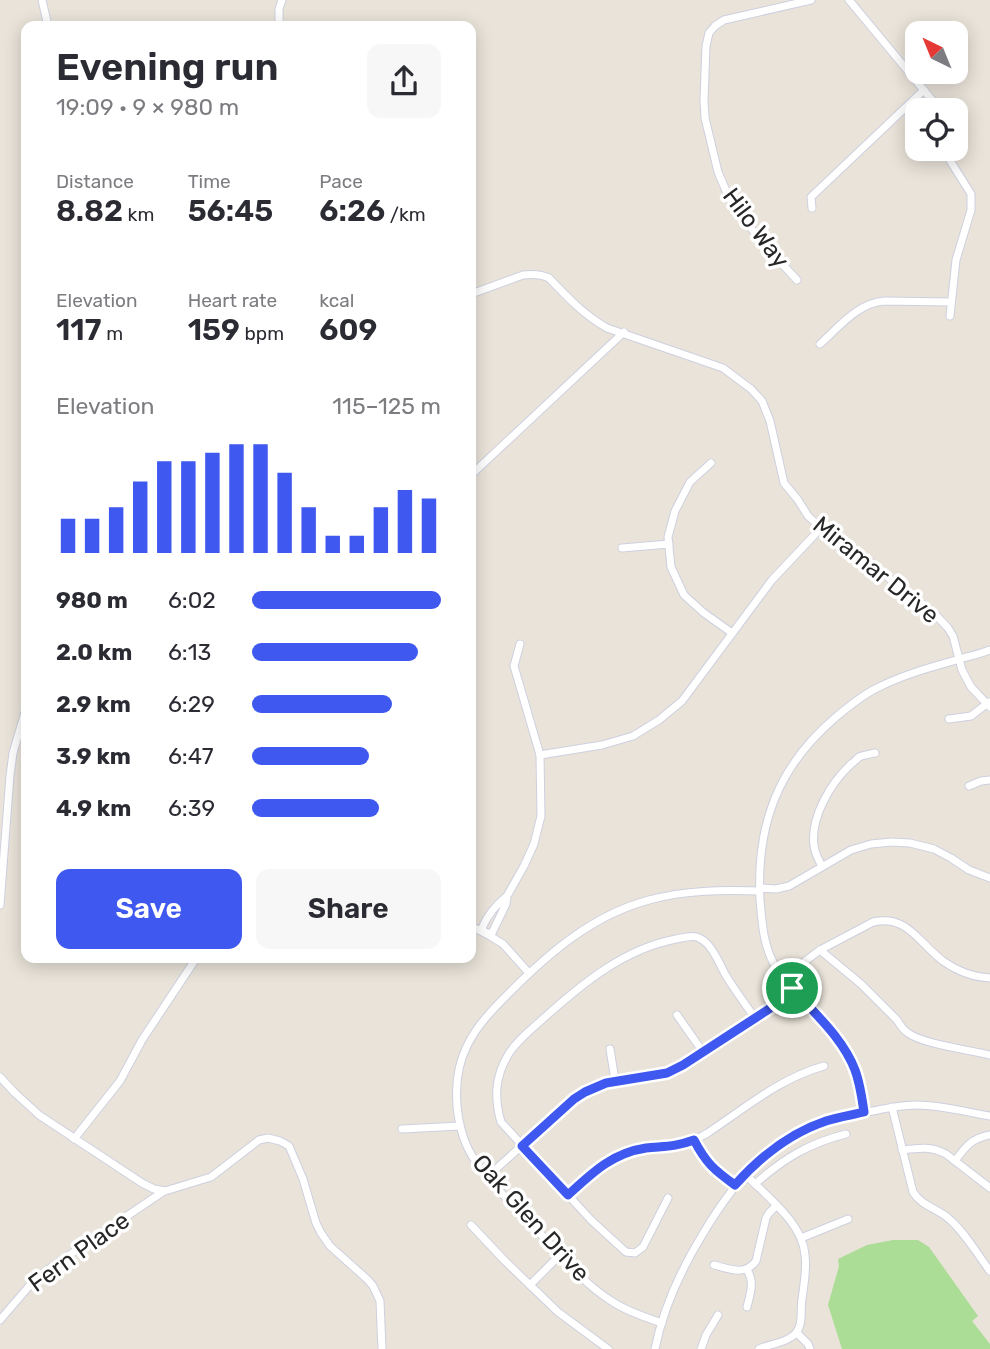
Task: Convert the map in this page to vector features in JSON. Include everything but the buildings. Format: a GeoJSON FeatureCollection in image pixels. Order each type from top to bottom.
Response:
{"type":"FeatureCollection","features":[{"type":"Feature","properties":{"kind":"street"},"geometry":{"type":"LineString","coordinates":[[42,0],[47,21]]}},
{"type":"Feature","properties":{"kind":"street"},"geometry":{"type":"LineString","coordinates":[[279,21],[282,0]]}},
{"type":"Feature","properties":{"kind":"street"},"geometry":{"type":"LineString","coordinates":[[768,0],[772,8]]}},
{"type":"Feature","properties":{"kind":"street","name":"Hilo Way"},"geometry":{"type":"LineString","coordinates":[[797,280],[760,240],[730,200],[718,172],[705,118],[706,46],[709,33],[724,20],[811,0]]}},
{"type":"Feature","properties":{"kind":"street"},"geometry":{"type":"LineString","coordinates":[[849,0],[930,98]]}},
{"type":"Feature","properties":{"kind":"street"},"geometry":{"type":"LineString","coordinates":[[812,208],[811,197],[924,90]]}},
{"type":"Feature","properties":{"kind":"street"},"geometry":{"type":"LineString","coordinates":[[950,161],[971,194],[971,211],[956,260],[950,316]]}},
{"type":"Feature","properties":{"kind":"street","name":"Miramar Drive"},"geometry":{"type":"LineString","coordinates":[[476,292],[523,275],[544,276],[578,309],[607,328],[723,368],[751,389],[762,401],[770,421],[784,483],[799,500],[808,516],[934,613],[953,636],[962,670],[971,687],[989,704]]}},
{"type":"Feature","properties":{"kind":"street"},"geometry":{"type":"LineString","coordinates":[[820,344],[854,314],[874,302],[951,302]]}},
{"type":"Feature","properties":{"kind":"street"},"geometry":{"type":"LineString","coordinates":[[476,470],[624,332]]}},
{"type":"Feature","properties":{"kind":"street"},"geometry":{"type":"LineString","coordinates":[[711,463],[690,482],[674,511],[668,537],[671,566],[684,595],[732,633]]}},
{"type":"Feature","properties":{"kind":"street"},"geometry":{"type":"LineString","coordinates":[[540,755],[602,745],[633,736],[659,720],[682,701],[772,580],[821,528]]}},
{"type":"Feature","properties":{"kind":"street"},"geometry":{"type":"LineString","coordinates":[[622,548],[669,544]]}},
{"type":"Feature","properties":{"kind":"street"},"geometry":{"type":"LineString","coordinates":[[476,928],[492,933],[507,896],[534,844],[541,816],[540,755],[514,666],[520,644]]}},
{"type":"Feature","properties":{"kind":"street"},"geometry":{"type":"LineString","coordinates":[[864,1112],[854,1068],[841,1044],[785,981],[772,960],[762,930],[761,850],[772,803],[784,778],[808,743],[848,707],[877,687],[906,675],[990,650]]}},
{"type":"Feature","properties":{"kind":"street"},"geometry":{"type":"LineString","coordinates":[[949,719],[971,716],[989,704]]}},
{"type":"Feature","properties":{"kind":"street"},"geometry":{"type":"LineString","coordinates":[[0,905],[10,776],[21,726]]}},
{"type":"Feature","properties":{"kind":"street"},"geometry":{"type":"LineString","coordinates":[[822,866],[814,846],[814,830],[821,806],[831,788],[850,765],[859,757],[875,753]]}},
{"type":"Feature","properties":{"kind":"street"},"geometry":{"type":"LineString","coordinates":[[969,786],[990,780]]}},
{"type":"Feature","properties":{"kind":"street","name":"Oak Glen Drive"},"geometry":{"type":"LineString","coordinates":[[662,1324],[612,1302],[584,1280],[488,1177],[464,1142],[456,1097],[458,1073],[467,1045],[484,1019],[545,957],[578,932],[604,917],[646,900],[713,890],[760,890],[789,886],[851,850],[892,842],[934,849],[969,870],[990,878]]}},
{"type":"Feature","properties":{"kind":"street"},"geometry":{"type":"LineString","coordinates":[[785,981],[820,950],[880,920],[905,926],[956,970],[990,978]]}},
{"type":"Feature","properties":{"kind":"street"},"geometry":{"type":"LineString","coordinates":[[484,930],[503,944],[529,973]]}},
{"type":"Feature","properties":{"kind":"street"},"geometry":{"type":"LineString","coordinates":[[668,1198],[643,1247],[635,1253],[626,1252],[591,1220],[501,1122],[496,1085],[501,1068],[517,1042],[572,992],[601,971],[627,955],[657,943],[692,936],[705,941],[711,948],[726,976],[755,1018]]}},
{"type":"Feature","properties":{"kind":"street"},"geometry":{"type":"LineString","coordinates":[[820,950],[861,984],[908,1034],[920,1040],[990,1055]]}},
{"type":"Feature","properties":{"kind":"street"},"geometry":{"type":"LineString","coordinates":[[74,1139],[120,1082],[142,1040],[193,963]]}},
{"type":"Feature","properties":{"kind":"street"},"geometry":{"type":"LineString","coordinates":[[488,1177],[585,1092],[615,1080],[667,1073],[683,1065],[769,1009],[792,988]]}},
{"type":"Feature","properties":{"kind":"street"},"geometry":{"type":"LineString","coordinates":[[677,1015],[703,1052]]}},
{"type":"Feature","properties":{"kind":"street"},"geometry":{"type":"LineString","coordinates":[[610,1049],[615,1080]]}},
{"type":"Feature","properties":{"kind":"street"},"geometry":{"type":"LineString","coordinates":[[568,1195],[608,1160],[628,1152],[681,1145],[694,1140],[790,1078],[824,1066]]}},
{"type":"Feature","properties":{"kind":"street"},"geometry":{"type":"LineString","coordinates":[[0,1077],[39,1115],[142,1184],[164,1191]]}},
{"type":"Feature","properties":{"kind":"street"},"geometry":{"type":"LineString","coordinates":[[892,1107],[909,1182],[916,1198],[947,1217],[990,1272]]}},
{"type":"Feature","properties":{"kind":"street"},"geometry":{"type":"LineString","coordinates":[[655,1349],[681,1276],[720,1205],[756,1163],[785,1141],[829,1120],[892,1107],[941,1107],[990,1116]]}},
{"type":"Feature","properties":{"kind":"street"},"geometry":{"type":"LineString","coordinates":[[402,1129],[460,1126]]}},
{"type":"Feature","properties":{"kind":"street"},"geometry":{"type":"LineString","coordinates":[[755,1184],[777,1165],[808,1146],[846,1134]]}},
{"type":"Feature","properties":{"kind":"street"},"geometry":{"type":"LineString","coordinates":[[955,1161],[975,1138],[990,1135]]}},
{"type":"Feature","properties":{"kind":"street","name":"Fern Place"},"geometry":{"type":"LineString","coordinates":[[0,1320],[37,1277],[164,1191],[217,1174],[253,1144],[268,1138],[280,1140],[289,1146],[303,1179],[316,1223],[330,1247],[373,1286],[380,1301],[382,1349]]}},
{"type":"Feature","properties":{"kind":"street"},"geometry":{"type":"LineString","coordinates":[[694,1140],[704,1159],[735,1185]]}},
{"type":"Feature","properties":{"kind":"street"},"geometry":{"type":"LineString","coordinates":[[902,1150],[925,1147],[940,1150],[990,1188]]}},
{"type":"Feature","properties":{"kind":"street"},"geometry":{"type":"LineString","coordinates":[[745,1174],[788,1218],[801,1238],[806,1254],[806,1278],[797,1333],[786,1341],[763,1348]]}},
{"type":"Feature","properties":{"kind":"street"},"geometry":{"type":"LineString","coordinates":[[714,1265],[739,1271],[753,1266],[766,1218],[776,1206]]}},
{"type":"Feature","properties":{"kind":"street"},"geometry":{"type":"LineString","coordinates":[[801,1238],[848,1219]]}},
{"type":"Feature","properties":{"kind":"street"},"geometry":{"type":"LineString","coordinates":[[471,1225],[558,1312],[608,1349]]}},
{"type":"Feature","properties":{"kind":"street"},"geometry":{"type":"LineString","coordinates":[[530,1285],[560,1255]]}},
{"type":"Feature","properties":{"kind":"street"},"geometry":{"type":"LineString","coordinates":[[747,1270],[752,1277],[747,1307]]}},
{"type":"Feature","properties":{"kind":"street"},"geometry":{"type":"LineString","coordinates":[[701,1349],[719,1315]]}},
{"type":"Feature","properties":{"kind":"street"},"geometry":{"type":"LineString","coordinates":[[797,1333],[810,1349]]}},
{"type":"Feature","properties":{"kind":"green space"},"geometry":{"type":"Polygon","coordinates":[[[893,1240],[918,1240],[929,1247],[978,1316],[972,1321],[990,1344],[990,1349],[842,1349],[828,1305],[839,1266],[838,1259],[867,1245],[893,1240]]]}},
{"type":"Feature","properties":{"kind":"route"},"geometry":{"type":"LineString","coordinates":[[792,988],[841,1044],[854,1068],[864,1112],[815,1125],[785,1141],[756,1163],[735,1185],[704,1159],[694,1140],[681,1145],[628,1152],[608,1160],[568,1195],[522,1146],[585,1092],[615,1080],[667,1073],[683,1065],[769,1009],[792,988]]}}]}
